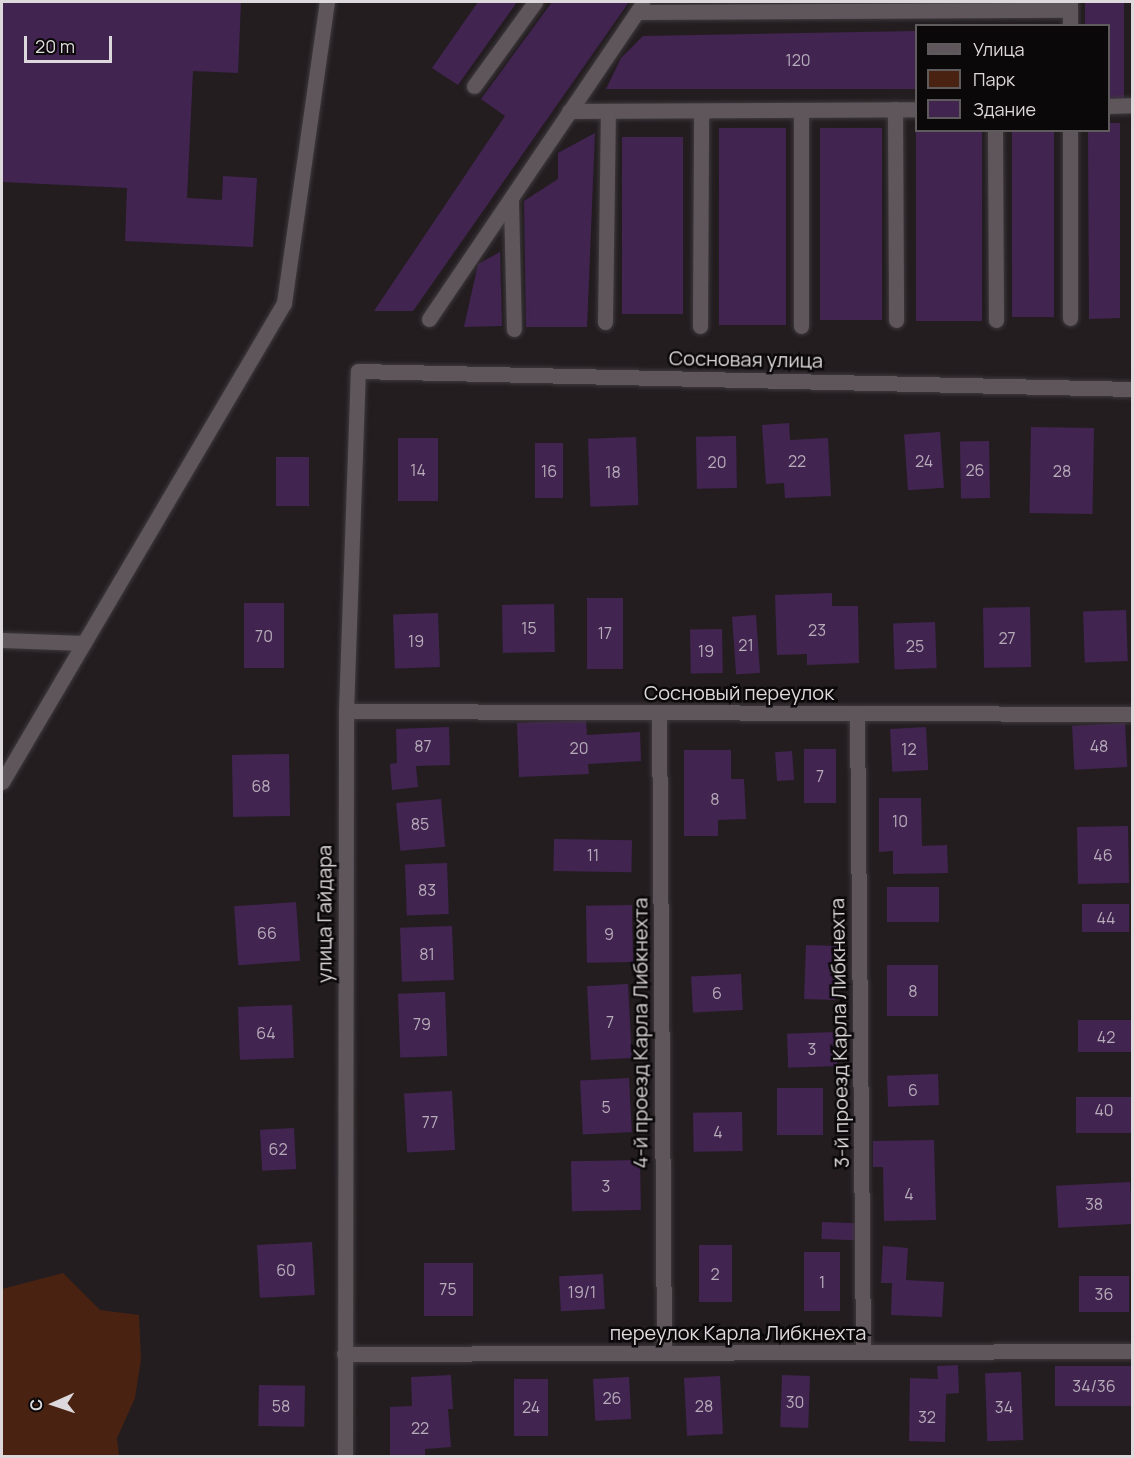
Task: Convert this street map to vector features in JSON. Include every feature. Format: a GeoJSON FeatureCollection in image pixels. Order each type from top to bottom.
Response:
{"type":"FeatureCollection","features":[{"type":"Feature","properties":{"kind":"street"},"geometry":{"type":"LineString","coordinates":[[2,782],[284,303],[327,2]]}},
{"type":"Feature","properties":{"kind":"street"},"geometry":{"type":"LineString","coordinates":[[474,86],[535,2]]}},
{"type":"Feature","properties":{"kind":"street"},"geometry":{"type":"LineString","coordinates":[[429,319],[511,201],[640,7],[1070,12]]}},
{"type":"Feature","properties":{"kind":"street"},"geometry":{"type":"LineString","coordinates":[[1110,106],[1132,105]]}},
{"type":"Feature","properties":{"kind":"street"},"geometry":{"type":"LineString","coordinates":[[895,109],[896,320]]}},
{"type":"Feature","properties":{"kind":"street"},"geometry":{"type":"LineString","coordinates":[[569,111],[915,109]]}},
{"type":"Feature","properties":{"kind":"street"},"geometry":{"type":"LineString","coordinates":[[801,110],[801,326]]}},
{"type":"Feature","properties":{"kind":"street"},"geometry":{"type":"LineString","coordinates":[[700,326],[701,111]]}},
{"type":"Feature","properties":{"kind":"street"},"geometry":{"type":"LineString","coordinates":[[605,322],[608,112]]}},
{"type":"Feature","properties":{"kind":"street"},"geometry":{"type":"LineString","coordinates":[[994,132],[996,320]]}},
{"type":"Feature","properties":{"kind":"street"},"geometry":{"type":"LineString","coordinates":[[1070,132],[1070,318]]}},
{"type":"Feature","properties":{"kind":"street"},"geometry":{"type":"LineString","coordinates":[[511,201],[514,329]]}},
{"type":"Feature","properties":{"kind":"street","name":"Сосновая улица"},"geometry":{"type":"LineString","coordinates":[[358,371],[1132,388]]}},
{"type":"Feature","properties":{"kind":"street","name":"улица Гайдара"},"geometry":{"type":"LineString","coordinates":[[345,1456],[346,711],[358,371]]}},
{"type":"Feature","properties":{"kind":"street"},"geometry":{"type":"LineString","coordinates":[[2,640],[84,643]]}},
{"type":"Feature","properties":{"kind":"street","name":"Сосновый переулок"},"geometry":{"type":"LineString","coordinates":[[346,711],[1132,714]]}},
{"type":"Feature","properties":{"kind":"street","name":"4-й проезд Карла Либкнехта"},"geometry":{"type":"LineString","coordinates":[[659,712],[664,1353]]}},
{"type":"Feature","properties":{"kind":"street","name":"3-й проезд Карла Либкнехта"},"geometry":{"type":"LineString","coordinates":[[857,713],[863,1352]]}},
{"type":"Feature","properties":{"kind":"street","name":"переулок Карла Либкнехта"},"geometry":{"type":"LineString","coordinates":[[344,1354],[1132,1351]]}},
{"type":"Feature","properties":{"kind":"green space"},"geometry":{"type":"Polygon","coordinates":[[[63,1273],[100,1310],[139,1315],[141,1359],[135,1398],[117,1438],[119,1456],[2,1456],[2,1289],[63,1273]]]}},
{"type":"Feature","properties":{"kind":"building"},"geometry":{"type":"Polygon","coordinates":[[[2,2],[241,2],[238,73],[193,71],[187,198],[222,200],[223,176],[257,178],[253,247],[125,241],[127,188],[2,182],[2,2]]]}},
{"type":"Feature","properties":{"kind":"building"},"geometry":{"type":"Polygon","coordinates":[[[478,2],[517,2],[458,85],[432,68],[478,2]]]}},
{"type":"Feature","properties":{"kind":"building"},"geometry":{"type":"Polygon","coordinates":[[[552,2],[629,2],[413,311],[374,311],[505,116],[481,99],[552,2]]]}},
{"type":"Feature","properties":{"kind":"building"},"geometry":{"type":"Polygon","coordinates":[[[1085,2],[1124,2],[1124,100],[1110,100],[1110,24],[1085,24],[1085,2]]]}},
{"type":"Feature","properties":{"kind":"building"},"geometry":{"type":"Polygon","coordinates":[[[915,31],[915,89],[606,89],[621,58],[643,36],[915,31]]]}},
{"type":"Feature","properties":{"kind":"building"},"geometry":{"type":"Polygon","coordinates":[[[1110,123],[1120,123],[1120,318],[1089,319],[1088,132],[1110,132],[1110,123]]]}},
{"type":"Feature","properties":{"kind":"building"},"geometry":{"type":"Polygon","coordinates":[[[719,128],[786,128],[786,325],[719,325],[719,128]]]}},
{"type":"Feature","properties":{"kind":"building"},"geometry":{"type":"Polygon","coordinates":[[[820,128],[882,128],[882,320],[820,320],[820,128]]]}},
{"type":"Feature","properties":{"kind":"building"},"geometry":{"type":"Polygon","coordinates":[[[916,132],[982,132],[982,321],[916,321],[916,132]]]}},
{"type":"Feature","properties":{"kind":"building"},"geometry":{"type":"Polygon","coordinates":[[[1012,132],[1054,132],[1054,317],[1012,317],[1012,132]]]}},
{"type":"Feature","properties":{"kind":"building"},"geometry":{"type":"Polygon","coordinates":[[[595,133],[587,327],[526,327],[524,201],[558,179],[558,153],[595,133]]]}},
{"type":"Feature","properties":{"kind":"building"},"geometry":{"type":"Polygon","coordinates":[[[622,137],[683,137],[683,314],[622,314],[622,137]]]}},
{"type":"Feature","properties":{"kind":"building"},"geometry":{"type":"Polygon","coordinates":[[[500,252],[502,326],[464,327],[478,264],[500,252]]]}},
{"type":"Feature","properties":{"kind":"building"},"geometry":{"type":"Polygon","coordinates":[[[789,423],[790,440],[828,438],[831,496],[785,498],[784,483],[766,484],[762,425],[789,423]]]}},
{"type":"Feature","properties":{"kind":"building"},"geometry":{"type":"Polygon","coordinates":[[[1031,427],[1094,428],[1092,514],[1029,513],[1031,427]]]}},
{"type":"Feature","properties":{"kind":"building"},"geometry":{"type":"Polygon","coordinates":[[[940,432],[944,488],[908,490],[904,435],[940,432]]]}},
{"type":"Feature","properties":{"kind":"building"},"geometry":{"type":"Polygon","coordinates":[[[736,436],[737,488],[697,489],[696,437],[736,436]]]}},
{"type":"Feature","properties":{"kind":"building"},"geometry":{"type":"Polygon","coordinates":[[[636,437],[638,505],[590,507],[588,439],[636,437]]]}},
{"type":"Feature","properties":{"kind":"building"},"geometry":{"type":"Polygon","coordinates":[[[398,438],[438,438],[438,501],[398,501],[398,438]]]}},
{"type":"Feature","properties":{"kind":"building"},"geometry":{"type":"Polygon","coordinates":[[[989,441],[990,498],[961,498],[960,442],[989,441]]]}},
{"type":"Feature","properties":{"kind":"building"},"geometry":{"type":"Polygon","coordinates":[[[535,443],[563,443],[563,498],[535,498],[535,443]]]}},
{"type":"Feature","properties":{"kind":"building"},"geometry":{"type":"Polygon","coordinates":[[[276,457],[309,457],[309,506],[276,506],[276,457]]]}},
{"type":"Feature","properties":{"kind":"building"},"geometry":{"type":"Polygon","coordinates":[[[832,593],[832,606],[858,606],[859,663],[807,665],[807,654],[777,655],[775,595],[832,593]]]}},
{"type":"Feature","properties":{"kind":"building"},"geometry":{"type":"Polygon","coordinates":[[[587,598],[623,598],[623,669],[587,669],[587,598]]]}},
{"type":"Feature","properties":{"kind":"building"},"geometry":{"type":"Polygon","coordinates":[[[244,603],[284,603],[284,668],[244,668],[244,603]]]}},
{"type":"Feature","properties":{"kind":"building"},"geometry":{"type":"Polygon","coordinates":[[[554,604],[555,652],[503,653],[502,605],[554,604]]]}},
{"type":"Feature","properties":{"kind":"building"},"geometry":{"type":"Polygon","coordinates":[[[1030,607],[1031,667],[984,668],[983,608],[1030,607]]]}},
{"type":"Feature","properties":{"kind":"building"},"geometry":{"type":"Polygon","coordinates":[[[1126,610],[1128,661],[1085,662],[1083,612],[1126,610]]]}},
{"type":"Feature","properties":{"kind":"building"},"geometry":{"type":"Polygon","coordinates":[[[438,613],[440,667],[395,669],[393,615],[438,613]]]}},
{"type":"Feature","properties":{"kind":"building"},"geometry":{"type":"Polygon","coordinates":[[[756,615],[760,673],[736,675],[732,617],[756,615]]]}},
{"type":"Feature","properties":{"kind":"building"},"geometry":{"type":"Polygon","coordinates":[[[935,622],[937,668],[895,669],[893,623],[935,622]]]}},
{"type":"Feature","properties":{"kind":"building"},"geometry":{"type":"Polygon","coordinates":[[[722,629],[723,673],[691,674],[690,630],[722,629]]]}},
{"type":"Feature","properties":{"kind":"building"},"geometry":{"type":"Polygon","coordinates":[[[586,720],[587,735],[640,732],[641,761],[588,764],[589,774],[519,777],[517,723],[586,720]]]}},
{"type":"Feature","properties":{"kind":"building"},"geometry":{"type":"Polygon","coordinates":[[[1125,723],[1127,767],[1074,770],[1072,726],[1125,723]]]}},
{"type":"Feature","properties":{"kind":"building"},"geometry":{"type":"Polygon","coordinates":[[[449,727],[450,765],[416,766],[418,787],[392,790],[390,764],[397,763],[396,729],[449,727]]]}},
{"type":"Feature","properties":{"kind":"building"},"geometry":{"type":"Polygon","coordinates":[[[926,727],[928,770],[892,772],[890,729],[926,727]]]}},
{"type":"Feature","properties":{"kind":"building"},"geometry":{"type":"Polygon","coordinates":[[[804,749],[836,749],[836,803],[804,803],[804,749]]]}},
{"type":"Feature","properties":{"kind":"building"},"geometry":{"type":"Polygon","coordinates":[[[684,750],[731,750],[731,779],[744,779],[746,819],[718,820],[718,836],[684,836],[684,750]]]}},
{"type":"Feature","properties":{"kind":"building"},"geometry":{"type":"Polygon","coordinates":[[[792,751],[794,780],[777,781],[775,752],[792,751]]]}},
{"type":"Feature","properties":{"kind":"building"},"geometry":{"type":"Polygon","coordinates":[[[289,754],[290,816],[233,817],[232,755],[289,754]]]}},
{"type":"Feature","properties":{"kind":"building"},"geometry":{"type":"Polygon","coordinates":[[[879,798],[921,798],[922,846],[947,845],[948,873],[893,874],[893,851],[879,852],[879,798]]]}},
{"type":"Feature","properties":{"kind":"building"},"geometry":{"type":"Polygon","coordinates":[[[441,799],[445,847],[400,851],[396,803],[441,799]]]}},
{"type":"Feature","properties":{"kind":"building"},"geometry":{"type":"Polygon","coordinates":[[[1128,826],[1129,883],[1078,884],[1077,827],[1128,826]]]}},
{"type":"Feature","properties":{"kind":"building"},"geometry":{"type":"Polygon","coordinates":[[[554,839],[632,840],[631,872],[553,871],[554,839]]]}},
{"type":"Feature","properties":{"kind":"building"},"geometry":{"type":"Polygon","coordinates":[[[447,863],[449,914],[407,915],[405,864],[447,863]]]}},
{"type":"Feature","properties":{"kind":"building"},"geometry":{"type":"Polygon","coordinates":[[[887,887],[939,887],[939,922],[887,922],[887,887]]]}},
{"type":"Feature","properties":{"kind":"building"},"geometry":{"type":"Polygon","coordinates":[[[296,902],[300,961],[238,965],[234,906],[296,902]]]}},
{"type":"Feature","properties":{"kind":"building"},"geometry":{"type":"Polygon","coordinates":[[[1082,904],[1129,904],[1129,932],[1082,932],[1082,904]]]}},
{"type":"Feature","properties":{"kind":"building"},"geometry":{"type":"Polygon","coordinates":[[[632,905],[633,962],[587,963],[586,906],[632,905]]]}},
{"type":"Feature","properties":{"kind":"building"},"geometry":{"type":"Polygon","coordinates":[[[452,926],[454,980],[402,982],[400,928],[452,926]]]}},
{"type":"Feature","properties":{"kind":"building"},"geometry":{"type":"Polygon","coordinates":[[[806,945],[837,946],[835,1000],[804,999],[806,945]]]}},
{"type":"Feature","properties":{"kind":"building"},"geometry":{"type":"Polygon","coordinates":[[[887,965],[938,965],[938,1016],[887,1016],[887,965]]]}},
{"type":"Feature","properties":{"kind":"building"},"geometry":{"type":"Polygon","coordinates":[[[741,974],[743,1010],[693,1013],[691,977],[741,974]]]}},
{"type":"Feature","properties":{"kind":"building"},"geometry":{"type":"Polygon","coordinates":[[[628,984],[632,1058],[591,1060],[587,986],[628,984]]]}},
{"type":"Feature","properties":{"kind":"building"},"geometry":{"type":"Polygon","coordinates":[[[445,992],[447,1056],[400,1058],[398,994],[445,992]]]}},
{"type":"Feature","properties":{"kind":"building"},"geometry":{"type":"Polygon","coordinates":[[[292,1005],[294,1058],[240,1060],[238,1007],[292,1005]]]}},
{"type":"Feature","properties":{"kind":"building"},"geometry":{"type":"Polygon","coordinates":[[[1078,1020],[1132,1020],[1132,1052],[1078,1052],[1078,1020]]]}},
{"type":"Feature","properties":{"kind":"building"},"geometry":{"type":"Polygon","coordinates":[[[836,1032],[837,1066],[788,1068],[787,1034],[836,1032]]]}},
{"type":"Feature","properties":{"kind":"building"},"geometry":{"type":"Polygon","coordinates":[[[938,1074],[939,1105],[888,1107],[887,1076],[938,1074]]]}},
{"type":"Feature","properties":{"kind":"building"},"geometry":{"type":"Polygon","coordinates":[[[629,1078],[632,1132],[583,1134],[580,1081],[629,1078]]]}},
{"type":"Feature","properties":{"kind":"building"},"geometry":{"type":"Polygon","coordinates":[[[777,1088],[823,1088],[823,1135],[777,1135],[777,1088]]]}},
{"type":"Feature","properties":{"kind":"building"},"geometry":{"type":"Polygon","coordinates":[[[452,1091],[455,1150],[407,1152],[404,1094],[452,1091]]]}},
{"type":"Feature","properties":{"kind":"building"},"geometry":{"type":"Polygon","coordinates":[[[1076,1097],[1132,1097],[1132,1133],[1076,1133],[1076,1097]]]}},
{"type":"Feature","properties":{"kind":"building"},"geometry":{"type":"Polygon","coordinates":[[[742,1112],[743,1151],[694,1152],[693,1113],[742,1112]]]}},
{"type":"Feature","properties":{"kind":"building"},"geometry":{"type":"Polygon","coordinates":[[[294,1128],[296,1169],[262,1171],[260,1130],[294,1128]]]}},
{"type":"Feature","properties":{"kind":"building"},"geometry":{"type":"Polygon","coordinates":[[[934,1140],[936,1220],[884,1221],[883,1167],[873,1167],[873,1141],[934,1140]]]}},
{"type":"Feature","properties":{"kind":"building"},"geometry":{"type":"Polygon","coordinates":[[[640,1160],[641,1210],[572,1211],[571,1161],[640,1160]]]}},
{"type":"Feature","properties":{"kind":"building"},"geometry":{"type":"Polygon","coordinates":[[[1130,1182],[1132,1224],[1058,1228],[1056,1186],[1130,1182]]]}},
{"type":"Feature","properties":{"kind":"building"},"geometry":{"type":"Polygon","coordinates":[[[822,1222],[856,1223],[855,1240],[821,1239],[822,1222]]]}},
{"type":"Feature","properties":{"kind":"building"},"geometry":{"type":"Polygon","coordinates":[[[312,1242],[315,1295],[260,1298],[257,1245],[312,1242]]]}},
{"type":"Feature","properties":{"kind":"building"},"geometry":{"type":"Polygon","coordinates":[[[699,1245],[732,1245],[732,1302],[699,1302],[699,1245]]]}},
{"type":"Feature","properties":{"kind":"building"},"geometry":{"type":"Polygon","coordinates":[[[883,1246],[908,1248],[906,1280],[944,1282],[942,1317],[891,1315],[892,1283],[881,1283],[883,1246]]]}},
{"type":"Feature","properties":{"kind":"building"},"geometry":{"type":"Polygon","coordinates":[[[804,1252],[840,1252],[840,1311],[804,1311],[804,1252]]]}},
{"type":"Feature","properties":{"kind":"building"},"geometry":{"type":"Polygon","coordinates":[[[424,1263],[473,1263],[473,1316],[424,1316],[424,1263]]]}},
{"type":"Feature","properties":{"kind":"building"},"geometry":{"type":"Polygon","coordinates":[[[603,1274],[605,1309],[561,1311],[559,1276],[603,1274]]]}},
{"type":"Feature","properties":{"kind":"building"},"geometry":{"type":"Polygon","coordinates":[[[1079,1276],[1129,1276],[1129,1312],[1079,1312],[1079,1276]]]}},
{"type":"Feature","properties":{"kind":"building"},"geometry":{"type":"Polygon","coordinates":[[[958,1365],[959,1393],[946,1394],[945,1442],[909,1441],[910,1378],[938,1379],[937,1366],[958,1365]]]}},
{"type":"Feature","properties":{"kind":"building"},"geometry":{"type":"Polygon","coordinates":[[[1055,1366],[1132,1366],[1132,1406],[1055,1406],[1055,1366]]]}},
{"type":"Feature","properties":{"kind":"building"},"geometry":{"type":"Polygon","coordinates":[[[1021,1372],[1023,1440],[987,1441],[985,1373],[1021,1372]]]}},
{"type":"Feature","properties":{"kind":"building"},"geometry":{"type":"Polygon","coordinates":[[[451,1375],[453,1409],[448,1409],[451,1447],[425,1449],[425,1456],[390,1456],[390,1407],[412,1406],[411,1377],[451,1375]]]}},
{"type":"Feature","properties":{"kind":"building"},"geometry":{"type":"Polygon","coordinates":[[[782,1375],[810,1376],[808,1428],[780,1427],[782,1375]]]}},
{"type":"Feature","properties":{"kind":"building"},"geometry":{"type":"Polygon","coordinates":[[[720,1376],[723,1434],[687,1436],[684,1378],[720,1376]]]}},
{"type":"Feature","properties":{"kind":"building"},"geometry":{"type":"Polygon","coordinates":[[[629,1377],[631,1419],[595,1421],[593,1379],[629,1377]]]}},
{"type":"Feature","properties":{"kind":"building"},"geometry":{"type":"Polygon","coordinates":[[[514,1379],[548,1379],[548,1436],[514,1436],[514,1379]]]}},
{"type":"Feature","properties":{"kind":"building"},"geometry":{"type":"Polygon","coordinates":[[[259,1385],[305,1386],[304,1427],[258,1426],[259,1385]]]}}]}
